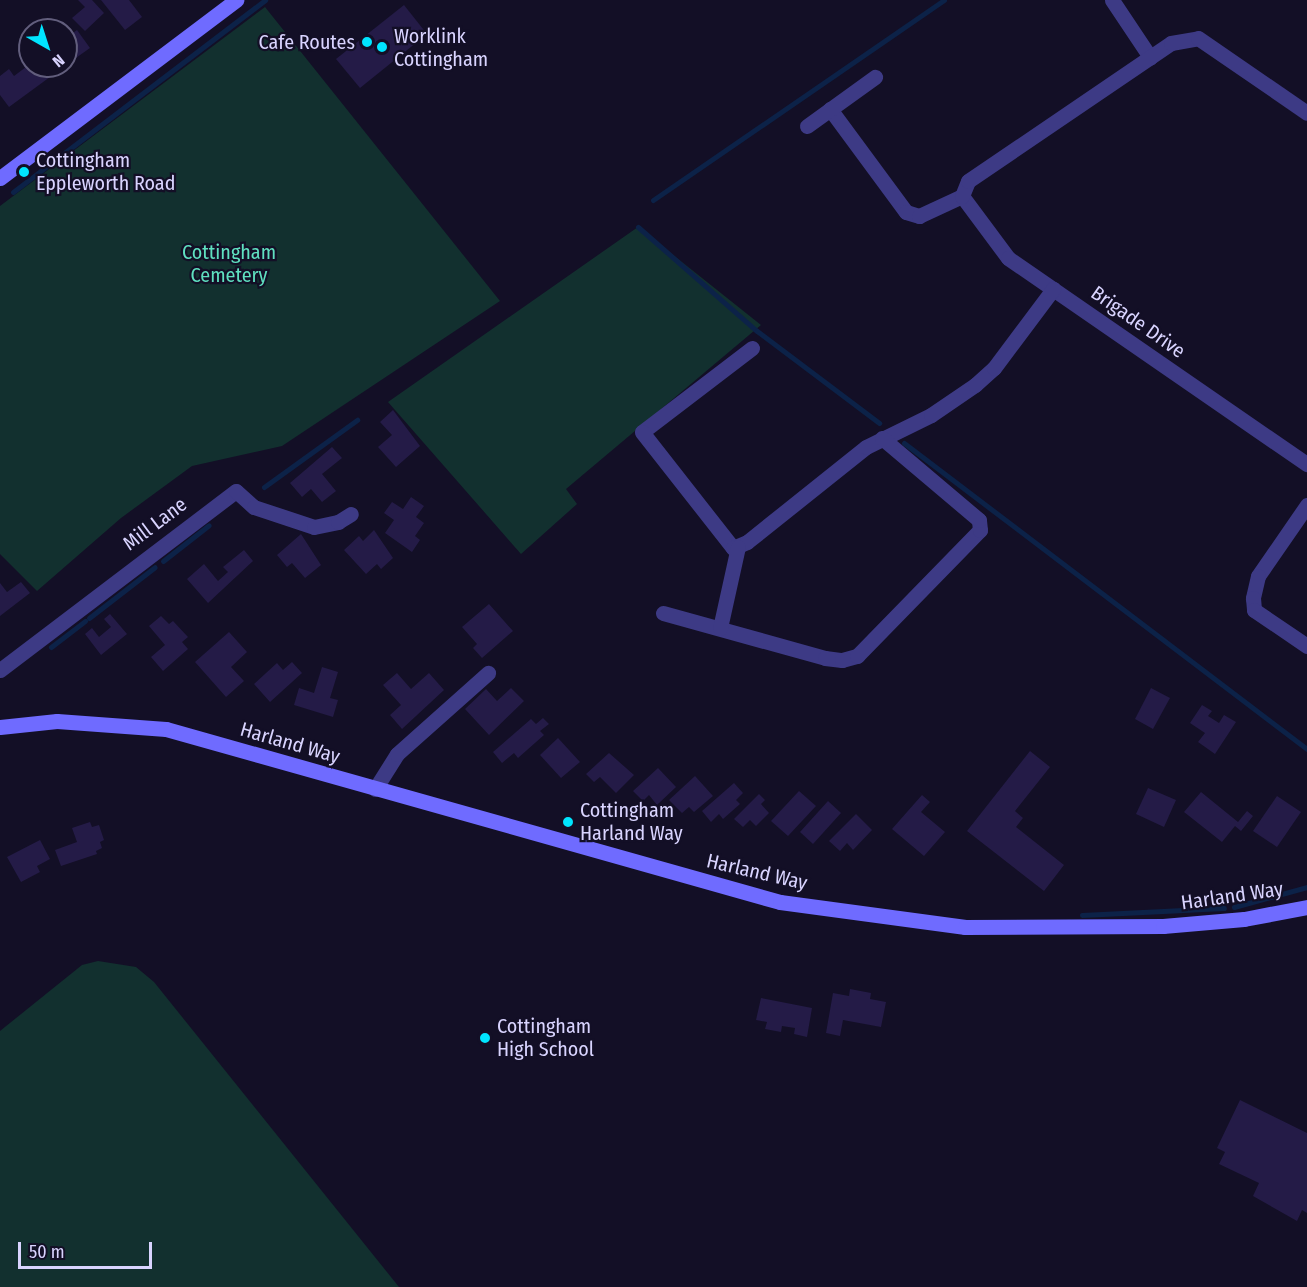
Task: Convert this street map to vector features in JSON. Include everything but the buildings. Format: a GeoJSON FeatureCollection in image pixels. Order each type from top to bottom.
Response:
{"type":"FeatureCollection","features":[{"type":"Feature","properties":{"kind":"main road"},"geometry":{"type":"LineString","coordinates":[[2,174],[235,0]]}},
{"type":"Feature","properties":{"kind":"main road","name":"Harland Way"},"geometry":{"type":"LineString","coordinates":[[0,727],[57,722],[166,729],[780,902],[965,927],[1163,926],[1244,919],[1307,907]]}},
{"type":"Feature","properties":{"kind":"street"},"geometry":{"type":"LineString","coordinates":[[1112,0],[1150,57]]}},
{"type":"Feature","properties":{"kind":"street"},"geometry":{"type":"LineString","coordinates":[[830,109],[906,212],[919,216],[962,196],[968,181],[1171,43],[1198,38],[1307,113]]}},
{"type":"Feature","properties":{"kind":"street"},"geometry":{"type":"LineString","coordinates":[[807,126],[875,77]]}},
{"type":"Feature","properties":{"kind":"street","name":"Brigade Drive"},"geometry":{"type":"LineString","coordinates":[[962,196],[1008,258],[1307,464]]}},
{"type":"Feature","properties":{"kind":"street"},"geometry":{"type":"LineString","coordinates":[[720,628],[738,547],[882,438],[939,410],[975,385],[994,368],[1053,289]]}},
{"type":"Feature","properties":{"kind":"street"},"geometry":{"type":"LineString","coordinates":[[738,547],[729,546],[642,432],[752,348]]}},
{"type":"Feature","properties":{"kind":"street"},"geometry":{"type":"LineString","coordinates":[[663,613],[825,658],[842,660],[857,656],[976,537],[979,520],[882,438]]}},
{"type":"Feature","properties":{"kind":"street","name":"Mill Lane"},"geometry":{"type":"LineString","coordinates":[[0,670],[236,491],[254,507],[314,527],[338,522],[351,514]]}},
{"type":"Feature","properties":{"kind":"street"},"geometry":{"type":"LineString","coordinates":[[1307,505],[1258,576],[1253,598],[1254,610],[1307,646]]}},
{"type":"Feature","properties":{"kind":"street"},"geometry":{"type":"LineString","coordinates":[[375,789],[397,754],[488,673]]}},
{"type":"Feature","properties":{"kind":"green space","name":"Cottingham Cemetery"},"geometry":{"type":"Polygon","coordinates":[[[265,7],[500,301],[282,446],[192,466],[121,518],[37,591],[0,554],[0,206],[265,7]]]}},
{"type":"Feature","properties":{"kind":"green space"},"geometry":{"type":"Polygon","coordinates":[[[638,227],[761,325],[566,489],[577,504],[521,554],[388,402],[638,227]]]}},
{"type":"Feature","properties":{"kind":"green space"},"geometry":{"type":"Polygon","coordinates":[[[98,961],[136,967],[154,982],[399,1287],[0,1287],[0,1031],[82,965],[98,961]]]}},
{"type":"Feature","properties":{"kind":"waterway"},"geometry":{"type":"LineString","coordinates":[[13,192],[265,0]]}},
{"type":"Feature","properties":{"kind":"waterway"},"geometry":{"type":"LineString","coordinates":[[653,200],[944,0]]}},
{"type":"Feature","properties":{"kind":"waterway"},"geometry":{"type":"LineString","coordinates":[[638,227],[757,331],[879,423]]}},
{"type":"Feature","properties":{"kind":"waterway"},"geometry":{"type":"LineString","coordinates":[[264,487],[357,420]]}},
{"type":"Feature","properties":{"kind":"waterway"},"geometry":{"type":"LineString","coordinates":[[904,443],[1307,749]]}},
{"type":"Feature","properties":{"kind":"waterway"},"geometry":{"type":"LineString","coordinates":[[163,561],[209,525]]}},
{"type":"Feature","properties":{"kind":"waterway"},"geometry":{"type":"LineString","coordinates":[[89,618],[155,567]]}},
{"type":"Feature","properties":{"kind":"waterway"},"geometry":{"type":"LineString","coordinates":[[51,647],[85,621]]}},
{"type":"Feature","properties":{"kind":"waterway"},"geometry":{"type":"LineString","coordinates":[[1234,907],[1307,887]]}},
{"type":"Feature","properties":{"kind":"waterway"},"geometry":{"type":"LineString","coordinates":[[1082,915],[1224,908]]}},
{"type":"Feature","properties":{"kind":"place","name":"Cafe Routes"},"geometry":{"type":"Point","coordinates":[367,42]}},
{"type":"Feature","properties":{"kind":"place","name":"Worklink Cottingham"},"geometry":{"type":"Point","coordinates":[382,47]}},
{"type":"Feature","properties":{"kind":"place","name":"Cottingham Eppleworth Road"},"geometry":{"type":"Point","coordinates":[24,172]}},
{"type":"Feature","properties":{"kind":"place","name":"Cottingham Harland Way"},"geometry":{"type":"Point","coordinates":[568,822]}},
{"type":"Feature","properties":{"kind":"place","name":"Cottingham High School"},"geometry":{"type":"Point","coordinates":[485,1038]}}]}
